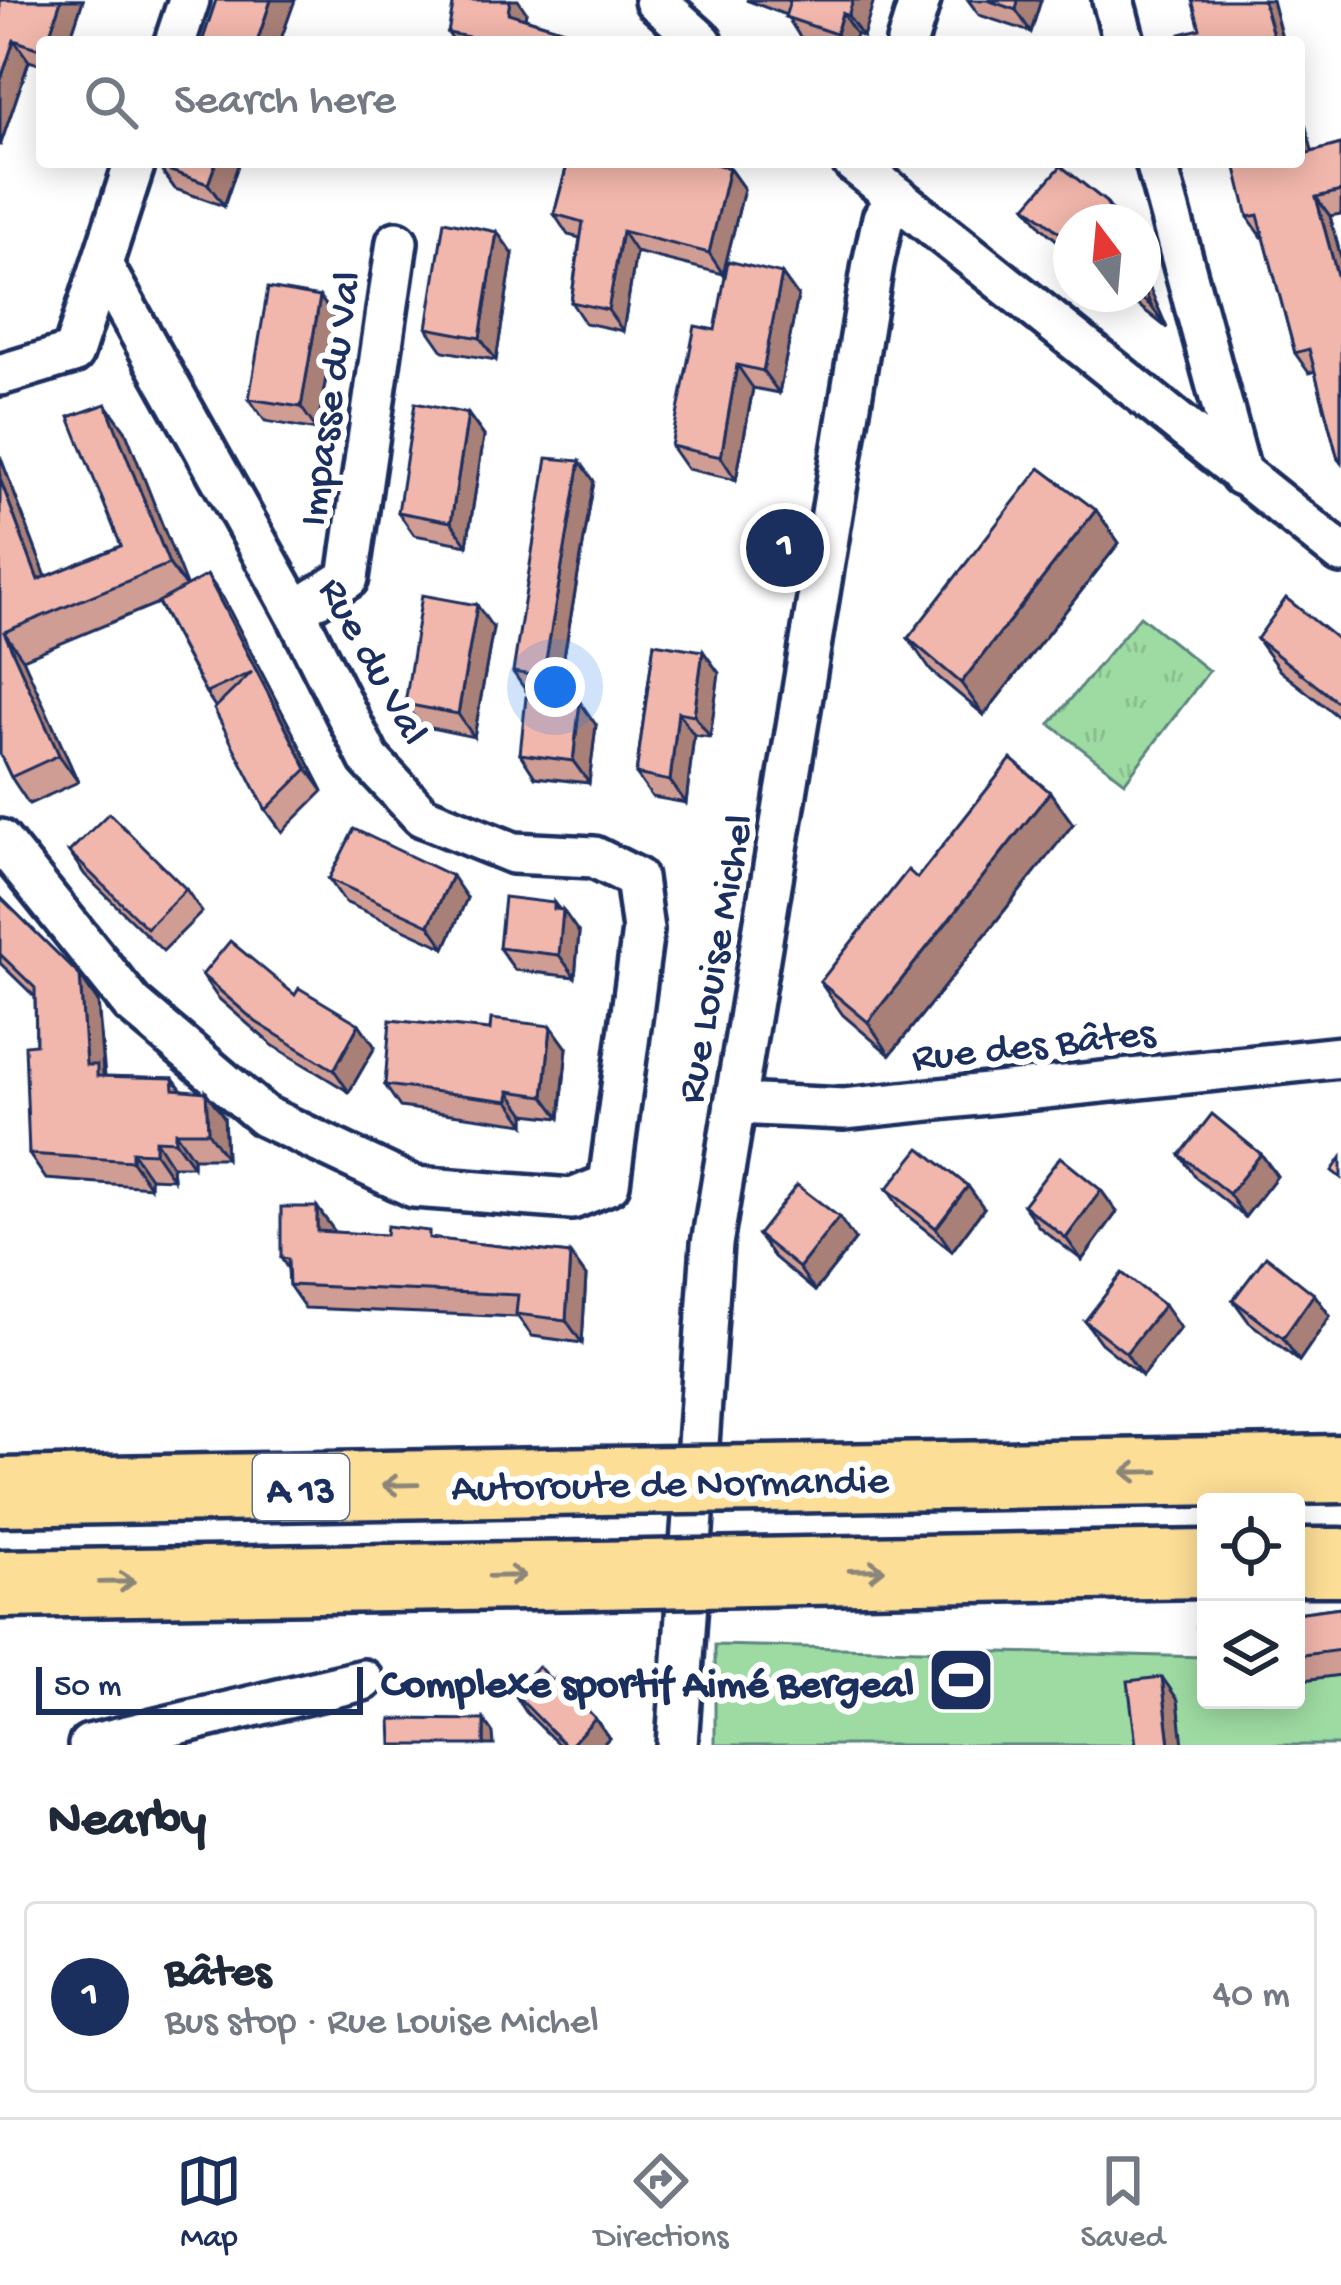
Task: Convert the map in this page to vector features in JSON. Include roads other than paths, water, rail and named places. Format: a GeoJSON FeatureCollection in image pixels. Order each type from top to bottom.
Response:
{"type":"FeatureCollection","features":[{"type":"Feature","properties":{"kind":"highway","name":"Autoroute de Normandie"},"geometry":{"type":"LineString","coordinates":[[0,1492],[1341,1469]]}},
{"type":"Feature","properties":{"kind":"highway"},"geometry":{"type":"LineString","coordinates":[[1305,1562],[1341,1562]]}},
{"type":"Feature","properties":{"kind":"highway","name":"A 13"},"geometry":{"type":"LineString","coordinates":[[0,1584],[1197,1564]]}},
{"type":"Feature","properties":{"kind":"street"},"geometry":{"type":"LineString","coordinates":[[177,36],[189,0]]}},
{"type":"Feature","properties":{"kind":"street"},"geometry":{"type":"LineString","coordinates":[[655,0],[695,36]]}},
{"type":"Feature","properties":{"kind":"street"},"geometry":{"type":"LineString","coordinates":[[909,36],[920,0]]}},
{"type":"Feature","properties":{"kind":"street"},"geometry":{"type":"LineString","coordinates":[[1113,0],[1122,36]]}},
{"type":"Feature","properties":{"kind":"street"},"geometry":{"type":"LineString","coordinates":[[0,375],[73,352],[133,168]]}},
{"type":"Feature","properties":{"kind":"street"},"geometry":{"type":"LineString","coordinates":[[865,168],[1341,553]]}},
{"type":"Feature","properties":{"kind":"street"},"geometry":{"type":"LineString","coordinates":[[1158,168],[1240,475]]}},
{"type":"Feature","properties":{"kind":"street","name":"Rue Louise Michel"},"geometry":{"type":"LineString","coordinates":[[677,1745],[712,1244],[873,264],[883,218],[897,197]]}},
{"type":"Feature","properties":{"kind":"street","name":"Impasse du Val"},"geometry":{"type":"LineString","coordinates":[[295,610],[348,578],[397,242]]}},
{"type":"Feature","properties":{"kind":"street","name":"Rue du Val"},"geometry":{"type":"LineString","coordinates":[[0,840],[132,1004],[264,1116],[414,1187],[572,1199],[609,1184],[643,930],[636,878],[594,857],[514,853],[422,816],[369,759],[295,610],[102,265]]}},
{"type":"Feature","properties":{"kind":"street","name":"Rue des Bâtes"},"geometry":{"type":"LineString","coordinates":[[735,1103],[844,1109],[1341,1058]]}},
{"type":"Feature","properties":{"kind":"street"},"geometry":{"type":"LineString","coordinates":[[89,1745],[363,1680]]}},
{"type":"Feature","properties":{"kind":"place","name":"Bâtes"},"geometry":{"type":"Point","coordinates":[785,548]}},
{"type":"Feature","properties":{"kind":"place","name":"Complexe sportif Aimé Bergeal"},"geometry":{"type":"Point","coordinates":[961,1680]}}]}
